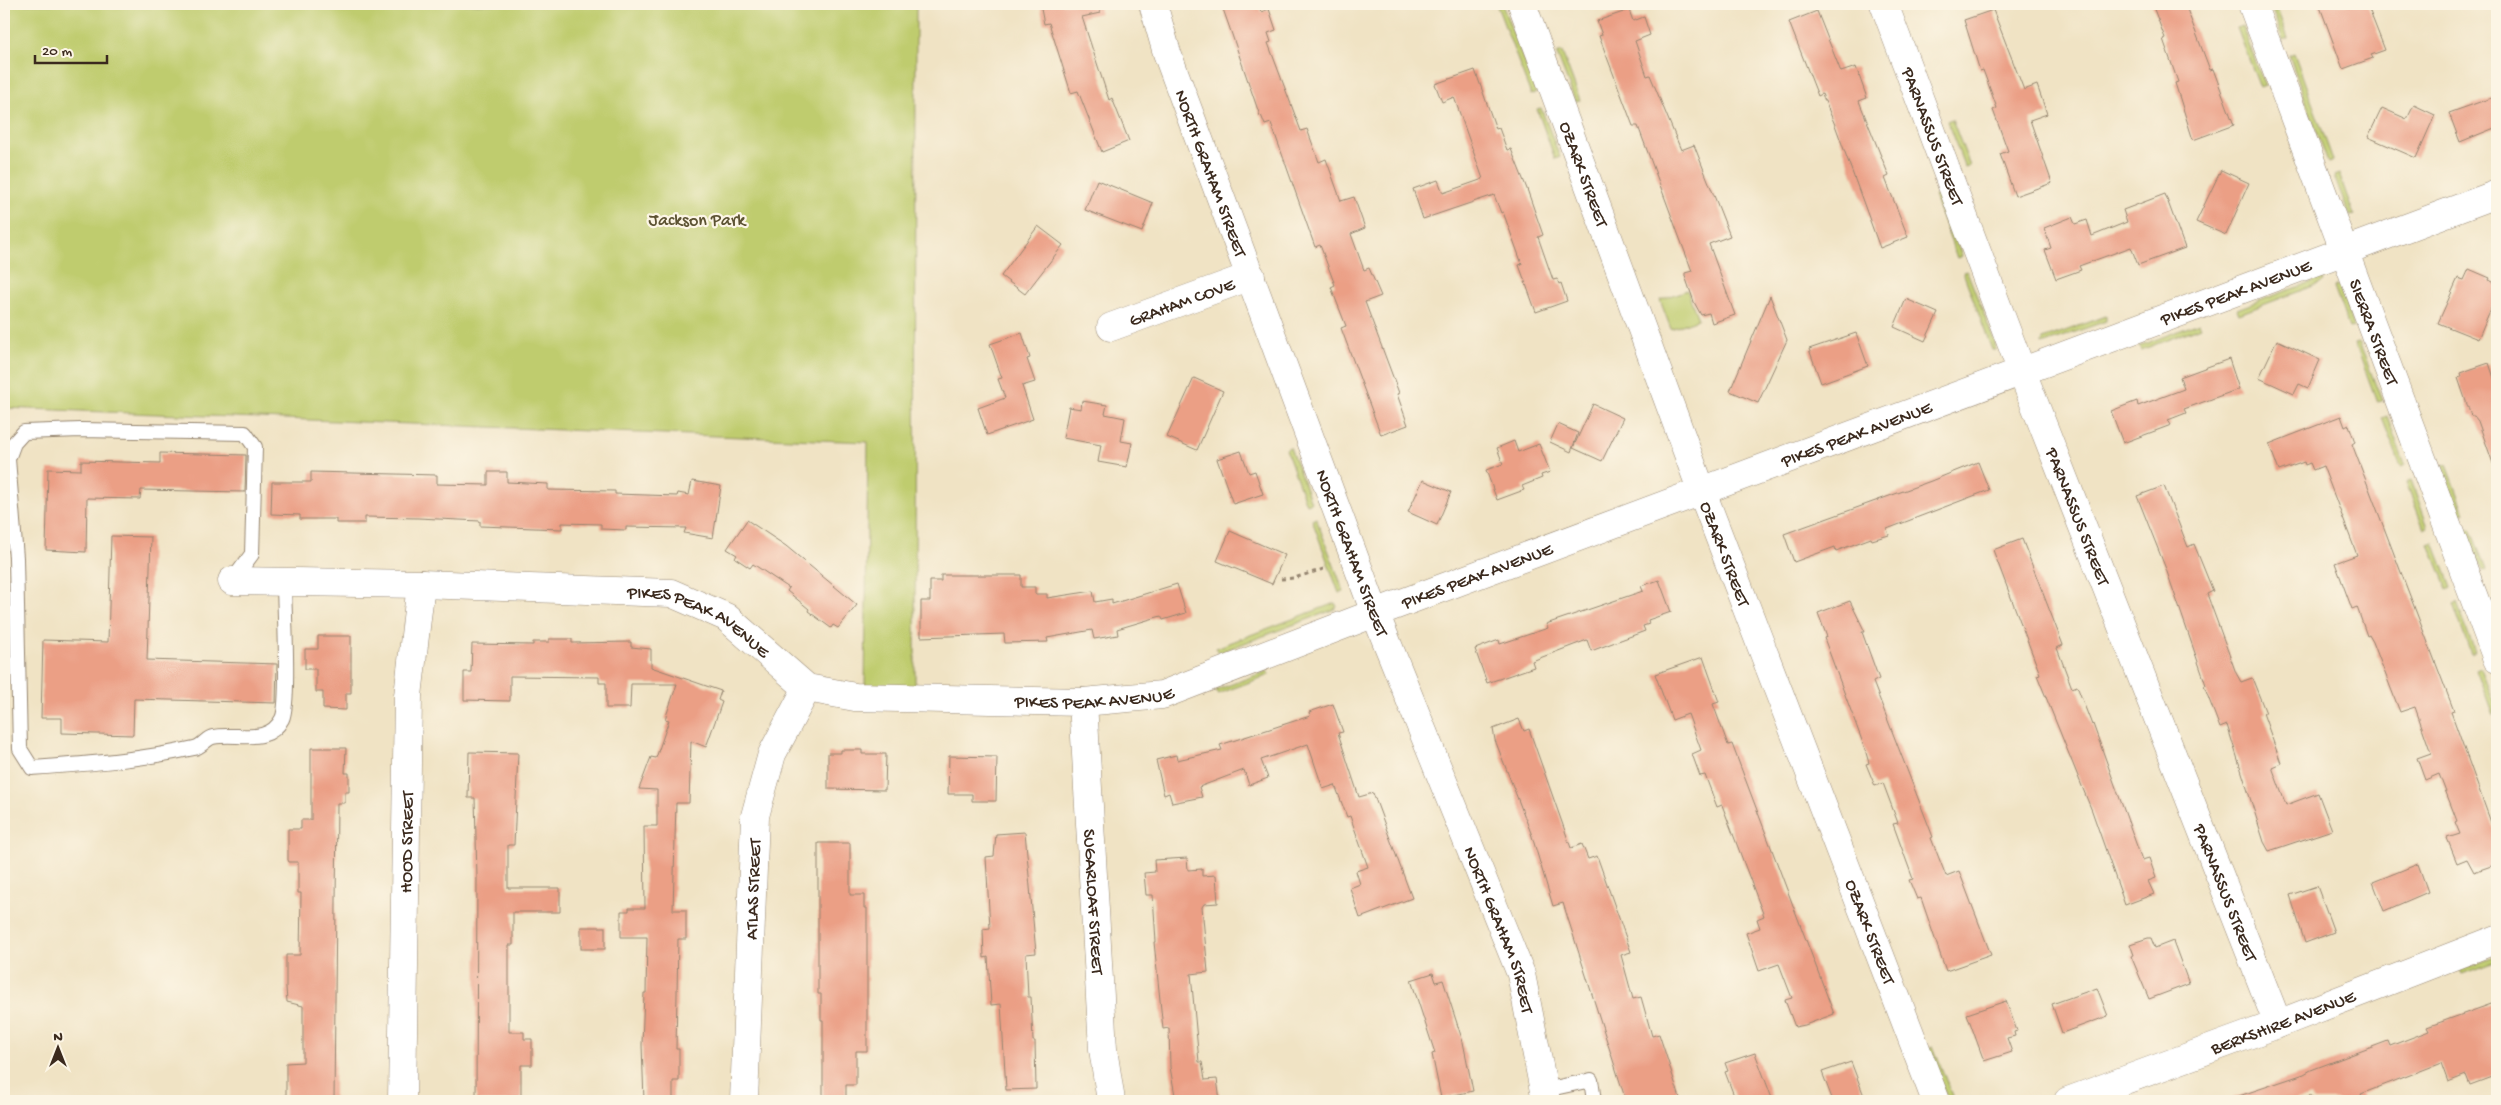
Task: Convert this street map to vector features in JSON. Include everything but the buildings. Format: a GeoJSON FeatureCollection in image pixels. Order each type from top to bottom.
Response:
{"type":"FeatureCollection","features":[{"type":"Feature","properties":{"kind":"street","name":"NORTH GRAHAM STREET"},"geometry":{"type":"LineString","coordinates":[[1152,4],[1168,53],[1375,613],[1521,974],[1546,1096]]}},
{"type":"Feature","properties":{"kind":"street","name":"OZARK STREET"},"geometry":{"type":"LineString","coordinates":[[1522,4],[1702,492],[1936,1101]]}},
{"type":"Feature","properties":{"kind":"street","name":"PARNASSUS STREET"},"geometry":{"type":"LineString","coordinates":[[1884,4],[2022,372],[2278,1024]]}},
{"type":"Feature","properties":{"kind":"street","name":"SIERRA STREET"},"geometry":{"type":"LineString","coordinates":[[2252,4],[2497,659]]}},
{"type":"Feature","properties":{"kind":"street","name":"PIKES PEAK AVENUE"},"geometry":{"type":"LineString","coordinates":[[232,581],[422,584],[671,593],[726,617],[807,688],[855,697],[1083,702],[1162,695],[1375,613],[2497,194]]}},
{"type":"Feature","properties":{"kind":"street","name":"GRAHAM COVE"},"geometry":{"type":"LineString","coordinates":[[1111,327],[1251,276]]}},
{"type":"Feature","properties":{"kind":"street","name":"HOOD STREET"},"geometry":{"type":"LineString","coordinates":[[402,1101],[408,696],[422,584]]}},
{"type":"Feature","properties":{"kind":"street","name":"ATLAS STREET"},"geometry":{"type":"LineString","coordinates":[[744,1101],[754,816],[772,754],[807,688]]}},
{"type":"Feature","properties":{"kind":"street","name":"SUGARLOAF STREET"},"geometry":{"type":"LineString","coordinates":[[1083,702],[1103,1049],[1111,1101]]}},
{"type":"Feature","properties":{"kind":"street","name":"BERKSHIRE AVENUE"},"geometry":{"type":"LineString","coordinates":[[2068,1101],[2278,1024],[2497,939]]}},
{"type":"Feature","properties":{"kind":"lane"},"geometry":{"type":"LineString","coordinates":[[232,581],[252,554],[255,447],[245,433],[80,430],[24,432],[14,443],[8,459],[16,558],[20,749],[32,768],[102,763],[197,748],[212,737],[263,736],[272,731],[283,718],[286,695],[284,582]]}},
{"type":"Feature","properties":{"kind":"lane"},"geometry":{"type":"LineString","coordinates":[[1546,1096],[1591,1080],[1594,1101]]}},
{"type":"Feature","properties":{"kind":"path"},"geometry":{"type":"LineString","coordinates":[[1281,578],[1294,578],[1327,568]]}},
{"type":"Feature","properties":{"kind":"green space","name":"Jackson Park"},"geometry":{"type":"Polygon","coordinates":[[[4,4],[916,4],[915,688],[865,688],[868,442],[4,408],[4,4]]]}},
{"type":"Feature","properties":{"kind":"green space"},"geometry":{"type":"Polygon","coordinates":[[[1502,4],[1536,93],[1531,95],[1497,6],[1502,4]]]}},
{"type":"Feature","properties":{"kind":"green space"},"geometry":{"type":"Polygon","coordinates":[[[2270,4],[2275,4],[2288,38],[2283,40],[2270,4]]]}},
{"type":"Feature","properties":{"kind":"green space"},"geometry":{"type":"Polygon","coordinates":[[[2242,26],[2265,86],[2260,88],[2237,28],[2242,26]]]}},
{"type":"Feature","properties":{"kind":"green space"},"geometry":{"type":"Polygon","coordinates":[[[1562,52],[1580,100],[1575,101],[1557,54],[1562,52]]]}},
{"type":"Feature","properties":{"kind":"green space"},"geometry":{"type":"Polygon","coordinates":[[[2294,53],[2333,160],[2328,162],[2289,55],[2294,53]]]}},
{"type":"Feature","properties":{"kind":"green space"},"geometry":{"type":"Polygon","coordinates":[[[1541,108],[1560,157],[1555,159],[1537,109],[1541,108]]]}},
{"type":"Feature","properties":{"kind":"green space"},"geometry":{"type":"Polygon","coordinates":[[[1952,119],[1970,166],[1965,168],[1947,121],[1952,119]]]}},
{"type":"Feature","properties":{"kind":"green space"},"geometry":{"type":"Polygon","coordinates":[[[2339,174],[2354,215],[2350,216],[2334,176],[2339,174]]]}},
{"type":"Feature","properties":{"kind":"green space"},"geometry":{"type":"Polygon","coordinates":[[[1939,195],[1962,256],[1957,258],[1934,196],[1939,195]]]}},
{"type":"Feature","properties":{"kind":"green space"},"geometry":{"type":"Polygon","coordinates":[[[1967,271],[1996,350],[1992,350],[1963,272],[1967,271]]]}},
{"type":"Feature","properties":{"kind":"green space"},"geometry":{"type":"Polygon","coordinates":[[[2323,279],[2324,282],[2239,314],[2237,309],[2323,279]]]}},
{"type":"Feature","properties":{"kind":"green space"},"geometry":{"type":"Polygon","coordinates":[[[2337,285],[2340,288],[2354,327],[2349,328],[2334,287],[2337,285]]]}},
{"type":"Feature","properties":{"kind":"green space"},"geometry":{"type":"Polygon","coordinates":[[[1687,290],[1698,319],[1671,329],[1660,300],[1687,290]]]}},
{"type":"Feature","properties":{"kind":"green space"},"geometry":{"type":"Polygon","coordinates":[[[2106,316],[2106,321],[2042,344],[2043,339],[2106,316]]]}},
{"type":"Feature","properties":{"kind":"green space"},"geometry":{"type":"Polygon","coordinates":[[[2199,323],[2201,327],[2141,350],[2139,346],[2199,323]]]}},
{"type":"Feature","properties":{"kind":"green space"},"geometry":{"type":"Polygon","coordinates":[[[2359,342],[2382,401],[2377,402],[2355,343],[2359,342]]]}},
{"type":"Feature","properties":{"kind":"green space"},"geometry":{"type":"Polygon","coordinates":[[[2387,416],[2405,465],[2401,467],[2382,418],[2387,416]]]}},
{"type":"Feature","properties":{"kind":"green space"},"geometry":{"type":"Polygon","coordinates":[[[1290,447],[1311,502],[1306,504],[1286,449],[1290,447]]]}},
{"type":"Feature","properties":{"kind":"green space"},"geometry":{"type":"Polygon","coordinates":[[[2447,465],[2465,513],[2460,515],[2442,466],[2447,465]]]}},
{"type":"Feature","properties":{"kind":"green space"},"geometry":{"type":"Polygon","coordinates":[[[2411,480],[2428,527],[2424,529],[2406,482],[2411,480]]]}},
{"type":"Feature","properties":{"kind":"green space"},"geometry":{"type":"Polygon","coordinates":[[[1316,518],[1344,592],[1339,593],[1312,520],[1316,518]]]}},
{"type":"Feature","properties":{"kind":"green space"},"geometry":{"type":"Polygon","coordinates":[[[2470,528],[2486,569],[2482,571],[2466,529],[2470,528]]]}},
{"type":"Feature","properties":{"kind":"green space"},"geometry":{"type":"Polygon","coordinates":[[[2434,542],[2451,587],[2447,589],[2429,544],[2434,542]]]}},
{"type":"Feature","properties":{"kind":"green space"},"geometry":{"type":"Polygon","coordinates":[[[1335,603],[1337,607],[1333,610],[1218,653],[1216,648],[1335,603]]]}},
{"type":"Feature","properties":{"kind":"green space"},"geometry":{"type":"Polygon","coordinates":[[[2457,603],[2475,652],[2471,654],[2453,605],[2457,603]]]}},
{"type":"Feature","properties":{"kind":"green space"},"geometry":{"type":"Polygon","coordinates":[[[2481,667],[2497,712],[2493,715],[2476,669],[2481,667]]]}},
{"type":"Feature","properties":{"kind":"green space"},"geometry":{"type":"Polygon","coordinates":[[[1267,671],[1269,675],[1218,694],[1216,690],[1267,671]]]}},
{"type":"Feature","properties":{"kind":"green space"},"geometry":{"type":"Polygon","coordinates":[[[2497,956],[2497,961],[2462,974],[2460,970],[2497,956]]]}},
{"type":"Feature","properties":{"kind":"green space"},"geometry":{"type":"Polygon","coordinates":[[[1933,1046],[1954,1101],[1948,1101],[1928,1048],[1933,1046]]]}}]}
